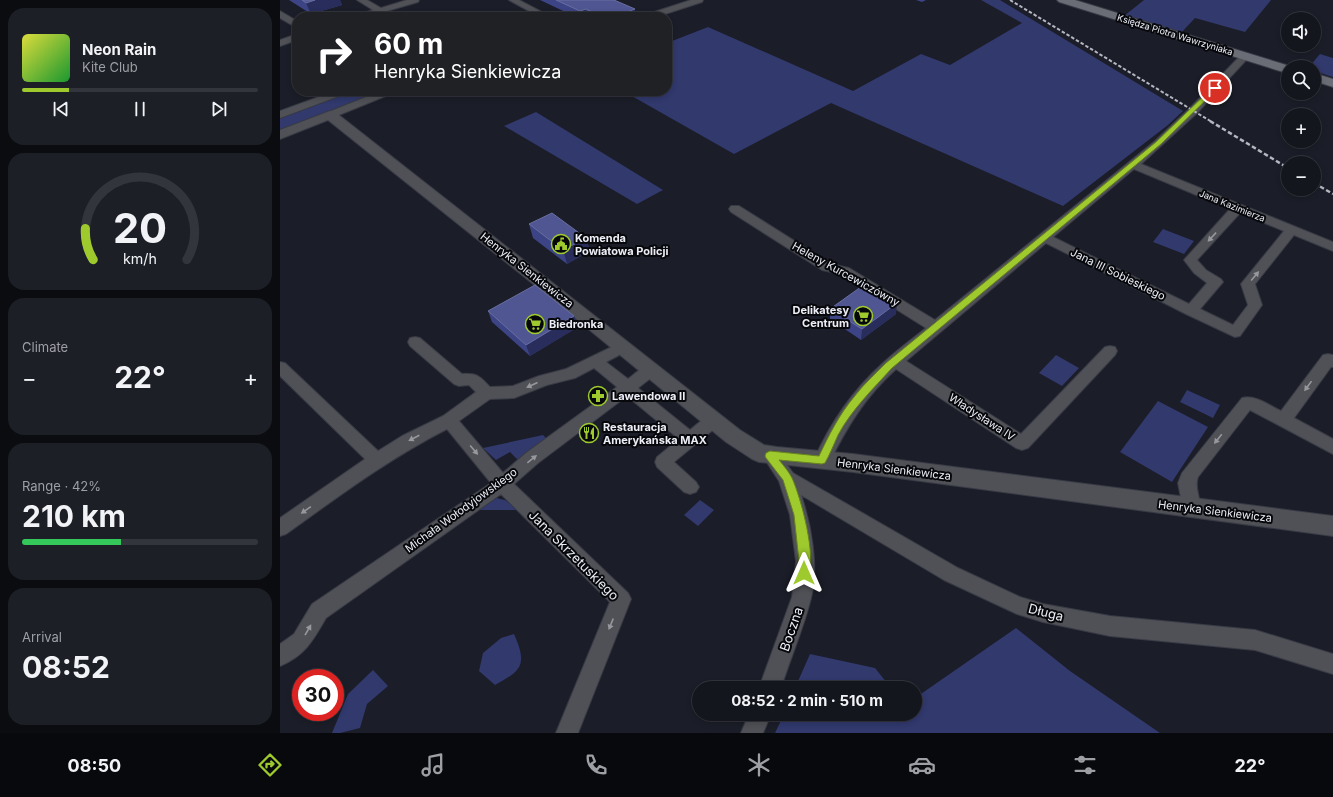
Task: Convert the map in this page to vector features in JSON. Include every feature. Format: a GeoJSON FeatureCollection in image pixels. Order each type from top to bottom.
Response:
{"type":"FeatureCollection","features":[{"type":"Feature","properties":{"kind":"main road","name":"Księdza Piotra Wawrzyniaka"},"geometry":{"type":"LineString","coordinates":[[1063,0],[1281,67]]}},
{"type":"Feature","properties":{"kind":"main road"},"geometry":{"type":"LineString","coordinates":[[1321,79],[1333,83]]}},
{"type":"Feature","properties":{"kind":"street"},"geometry":{"type":"LineString","coordinates":[[361,0],[380,11]]}},
{"type":"Feature","properties":{"kind":"street"},"geometry":{"type":"LineString","coordinates":[[377,12],[415,0]]}},
{"type":"Feature","properties":{"kind":"street"},"geometry":{"type":"LineString","coordinates":[[513,0],[536,12]]}},
{"type":"Feature","properties":{"kind":"street"},"geometry":{"type":"LineString","coordinates":[[663,12],[699,0]]}},
{"type":"Feature","properties":{"kind":"street"},"geometry":{"type":"LineString","coordinates":[[280,14],[292,22]]}},
{"type":"Feature","properties":{"kind":"street"},"geometry":{"type":"LineString","coordinates":[[280,43],[292,39]]}},
{"type":"Feature","properties":{"kind":"street"},"geometry":{"type":"LineString","coordinates":[[822,460],[834,433],[858,398],[895,361],[1159,143],[1193,111],[1245,56]]}},
{"type":"Feature","properties":{"kind":"street"},"geometry":{"type":"LineString","coordinates":[[280,116],[331,96]]}},
{"type":"Feature","properties":{"kind":"street"},"geometry":{"type":"LineString","coordinates":[[280,135],[378,96]]}},
{"type":"Feature","properties":{"kind":"street","name":"Henryka Sienkiewicza"},"geometry":{"type":"LineString","coordinates":[[330,115],[553,290],[650,370],[759,453],[770,456],[861,464],[1333,526]]}},
{"type":"Feature","properties":{"kind":"street","name":"Jana Kazimierza"},"geometry":{"type":"LineString","coordinates":[[1132,164],[1333,247]]}},
{"type":"Feature","properties":{"kind":"street"},"geometry":{"type":"LineString","coordinates":[[1191,311],[1216,282],[1207,278],[1196,269],[1190,260],[1238,208]]}},
{"type":"Feature","properties":{"kind":"street","name":"Heleny Kurcewiczówny"},"geometry":{"type":"LineString","coordinates":[[735,209],[827,267],[844,271],[936,327]]}},
{"type":"Feature","properties":{"kind":"street","name":"Jana III Sobieskiego"},"geometry":{"type":"LineString","coordinates":[[1045,238],[1234,332],[1255,305],[1248,284],[1292,230]]}},
{"type":"Feature","properties":{"kind":"street"},"geometry":{"type":"LineString","coordinates":[[414,342],[459,380],[472,379],[486,393]]}},
{"type":"Feature","properties":{"kind":"street"},"geometry":{"type":"LineString","coordinates":[[280,528],[377,460],[408,441],[448,420],[486,393],[514,392],[544,380],[570,374],[622,346]]}},
{"type":"Feature","properties":{"kind":"street","name":"Władysława IV"},"geometry":{"type":"LineString","coordinates":[[895,361],[1022,443],[1110,351]]}},
{"type":"Feature","properties":{"kind":"street"},"geometry":{"type":"LineString","coordinates":[[1284,420],[1328,359],[1333,362]]}},
{"type":"Feature","properties":{"kind":"street"},"geometry":{"type":"LineString","coordinates":[[595,361],[690,439]]}},
{"type":"Feature","properties":{"kind":"street"},"geometry":{"type":"LineString","coordinates":[[280,367],[377,460]]}},
{"type":"Feature","properties":{"kind":"street","name":"Michała Wołodyjowskiego"},"geometry":{"type":"LineString","coordinates":[[280,656],[301,641],[319,611],[502,484],[532,458],[650,370]]}},
{"type":"Feature","properties":{"kind":"street"},"geometry":{"type":"LineString","coordinates":[[1192,508],[1187,483],[1191,473],[1248,402],[1333,447]]}},
{"type":"Feature","properties":{"kind":"street","name":"Jana Skrzetuskiego"},"geometry":{"type":"LineString","coordinates":[[448,420],[502,484],[621,599],[566,733]]}},
{"type":"Feature","properties":{"kind":"street"},"geometry":{"type":"LineString","coordinates":[[690,487],[662,462],[714,420]]}},
{"type":"Feature","properties":{"kind":"street","name":"Boczna"},"geometry":{"type":"LineString","coordinates":[[770,456],[787,478],[799,515],[805,561],[802,597],[772,681]]}},
{"type":"Feature","properties":{"kind":"street","name":"Długa"},"geometry":{"type":"LineString","coordinates":[[787,478],[951,574],[1017,605],[1043,613],[1110,626],[1255,640],[1333,664]]}},
{"type":"Feature","properties":{"kind":"street"},"geometry":{"type":"LineString","coordinates":[[752,733],[757,721]]}},
{"type":"Feature","properties":{"kind":"shaded area"},"geometry":{"type":"Polygon","coordinates":[[[981,0],[1000,0],[1183,111],[1168,125],[1063,206],[831,103],[734,154],[632,96],[672,96],[672,41],[708,27],[853,91],[921,54],[950,65],[1022,23],[981,0]]]}},
{"type":"Feature","properties":{"kind":"shaded area"},"geometry":{"type":"Polygon","coordinates":[[[1144,0],[1271,0],[1245,32],[1195,18],[1181,33],[1124,16],[1144,0]]]}},
{"type":"Feature","properties":{"kind":"shaded area"},"geometry":{"type":"Polygon","coordinates":[[[1320,54],[1333,58],[1333,77],[1321,73],[1321,60],[1315,60],[1320,54]]]}},
{"type":"Feature","properties":{"kind":"shaded area"},"geometry":{"type":"Polygon","coordinates":[[[335,96],[372,96],[280,133],[280,118],[335,96]]]}},
{"type":"Feature","properties":{"kind":"shaded area"},"geometry":{"type":"Polygon","coordinates":[[[536,112],[663,190],[637,204],[504,126],[536,112]]]}},
{"type":"Feature","properties":{"kind":"shaded area"},"geometry":{"type":"Polygon","coordinates":[[[1163,229],[1194,241],[1184,254],[1153,242],[1163,229]]]}},
{"type":"Feature","properties":{"kind":"shaded area"},"geometry":{"type":"Polygon","coordinates":[[[1056,355],[1079,368],[1062,386],[1039,373],[1056,355]]]}},
{"type":"Feature","properties":{"kind":"shaded area"},"geometry":{"type":"Polygon","coordinates":[[[1187,390],[1220,405],[1213,418],[1180,402],[1187,390]]]}},
{"type":"Feature","properties":{"kind":"shaded area"},"geometry":{"type":"Polygon","coordinates":[[[1158,401],[1208,427],[1172,482],[1120,452],[1158,401]]]}},
{"type":"Feature","properties":{"kind":"shaded area"},"geometry":{"type":"Polygon","coordinates":[[[543,435],[546,438],[507,472],[506,470],[519,461],[510,452],[496,460],[483,448],[543,435]]]}},
{"type":"Feature","properties":{"kind":"shaded area"},"geometry":{"type":"Polygon","coordinates":[[[496,498],[505,500],[518,510],[476,510],[489,499],[496,498]]]}},
{"type":"Feature","properties":{"kind":"shaded area"},"geometry":{"type":"Polygon","coordinates":[[[700,500],[714,510],[698,526],[684,515],[700,500]]]}},
{"type":"Feature","properties":{"kind":"shaded area"},"geometry":{"type":"Polygon","coordinates":[[[1016,628],[1070,671],[1160,733],[775,733],[781,721],[922,721],[922,693],[1016,628]]]}},
{"type":"Feature","properties":{"kind":"shaded area"},"geometry":{"type":"Polygon","coordinates":[[[514,634],[520,653],[520,665],[512,675],[495,685],[479,671],[483,653],[501,638],[514,634]]]}},
{"type":"Feature","properties":{"kind":"shaded area"},"geometry":{"type":"Polygon","coordinates":[[[810,654],[875,668],[885,681],[798,681],[810,654]]]}},
{"type":"Feature","properties":{"kind":"shaded area"},"geometry":{"type":"Polygon","coordinates":[[[373,670],[388,686],[367,704],[360,728],[340,733],[332,733],[337,721],[344,721],[344,704],[348,694],[373,670]]]}},
{"type":"Feature","properties":{"kind":"building"},"geometry":{"type":"Polygon","coordinates":[[[302,0],[315,0],[306,3],[302,0]]]}},
{"type":"Feature","properties":{"kind":"building"},"geometry":{"type":"Polygon","coordinates":[[[556,0],[614,0],[635,9],[628,12],[592,12],[586,9],[580,11],[556,0]]]}},
{"type":"Feature","properties":{"kind":"building"},"geometry":{"type":"Polygon","coordinates":[[[552,213],[586,238],[563,250],[529,224],[552,213]]]}},
{"type":"Feature","properties":{"kind":"building"},"geometry":{"type":"Polygon","coordinates":[[[865,284],[897,303],[862,329],[830,309],[865,284]]]}},
{"type":"Feature","properties":{"kind":"building","name":"Biedronka"},"geometry":{"type":"Polygon","coordinates":[[[535,285],[574,316],[526,345],[488,311],[535,285]]]}},
{"type":"Feature","properties":{"kind":"railway"},"geometry":{"type":"LineString","coordinates":[[1010,0],[1212,122]]}},
{"type":"Feature","properties":{"kind":"railway"},"geometry":{"type":"LineString","coordinates":[[1210,121],[1281,164]]}},
{"type":"Feature","properties":{"kind":"railway"},"geometry":{"type":"LineString","coordinates":[[1321,187],[1333,194]]}},
{"type":"Feature","properties":{"kind":"place","name":"Komenda Powiatowa Policji"},"geometry":{"type":"Point","coordinates":[561,244]}},
{"type":"Feature","properties":{"kind":"place","name":"Delikatesy Centrum"},"geometry":{"type":"Point","coordinates":[863,316]}},
{"type":"Feature","properties":{"kind":"place","name":"Biedronka"},"geometry":{"type":"Point","coordinates":[535,324]}},
{"type":"Feature","properties":{"kind":"place","name":"Lawendowa II"},"geometry":{"type":"Point","coordinates":[598,396]}},
{"type":"Feature","properties":{"kind":"place","name":"Restauracja Amerykańska MAX"},"geometry":{"type":"Point","coordinates":[589,433]}},
{"type":"Feature","properties":{"kind":"route"},"geometry":{"type":"LineString","coordinates":[[804,573],[805,561],[799,515],[787,478],[770,456],[822,460],[828,444],[845,416],[858,398],[875,379],[1159,143],[1215,88]]}}]}
